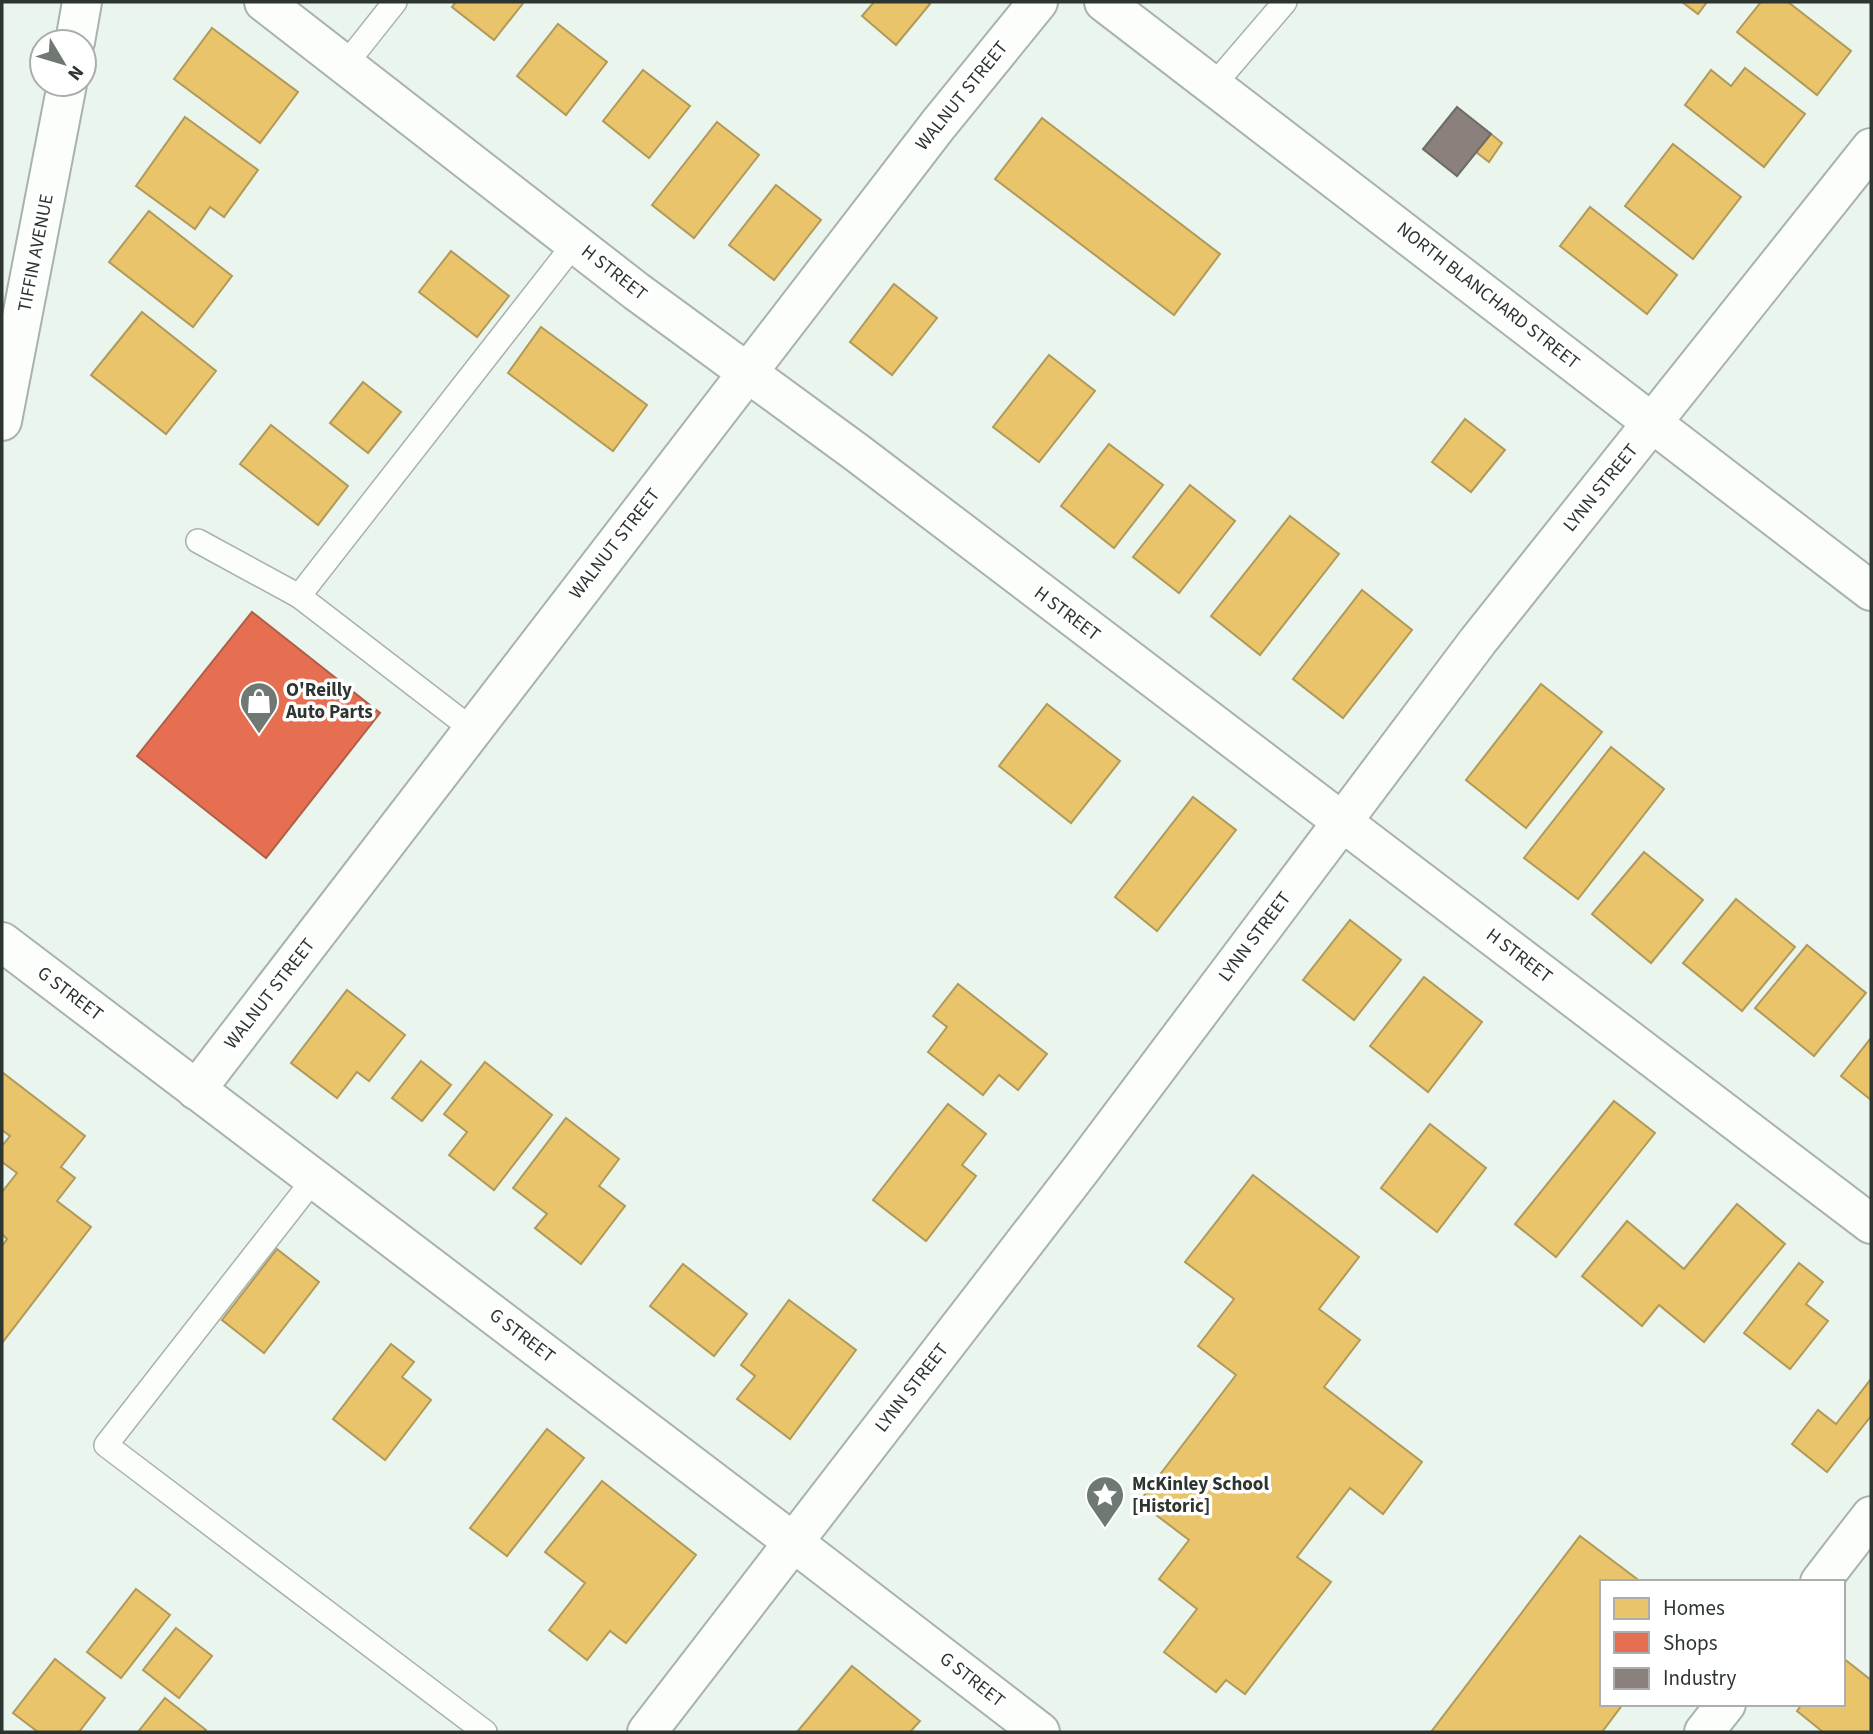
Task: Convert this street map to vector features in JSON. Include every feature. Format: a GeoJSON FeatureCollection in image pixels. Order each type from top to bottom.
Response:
{"type":"FeatureCollection","features":[{"type":"Feature","properties":{"kind":"main road"},"geometry":{"type":"LineString","coordinates":[[77,28],[82,2]]}},
{"type":"Feature","properties":{"kind":"main road","name":"H STREET"},"geometry":{"type":"LineString","coordinates":[[264,2],[747,374],[856,453],[1871,1224]]}},
{"type":"Feature","properties":{"kind":"main road","name":"WALNUT STREET"},"geometry":{"type":"LineString","coordinates":[[196,1090],[930,136],[1038,2]]}},
{"type":"Feature","properties":{"kind":"main road","name":"NORTH BLANCHARD STREET"},"geometry":{"type":"LineString","coordinates":[[1104,2],[1871,591]]}},
{"type":"Feature","properties":{"kind":"main road","name":"TIFFIN AVENUE"},"geometry":{"type":"LineString","coordinates":[[3,405],[64,98]]}},
{"type":"Feature","properties":{"kind":"main road","name":"LYNN STREET"},"geometry":{"type":"LineString","coordinates":[[647,1732],[1090,1157],[1487,630],[1871,148]]}},
{"type":"Feature","properties":{"kind":"main road","name":"G STREET"},"geometry":{"type":"LineString","coordinates":[[2,942],[1040,1732]]}},
{"type":"Feature","properties":{"kind":"main road"},"geometry":{"type":"LineString","coordinates":[[1822,1580],[1871,1516]]}},
{"type":"Feature","properties":{"kind":"main road"},"geometry":{"type":"LineString","coordinates":[[1704,1732],[1724,1706]]}},
{"type":"Feature","properties":{"kind":"lane"},"geometry":{"type":"LineString","coordinates":[[345,65],[395,2]]}},
{"type":"Feature","properties":{"kind":"lane"},"geometry":{"type":"LineString","coordinates":[[1213,86],[1284,2]]}},
{"type":"Feature","properties":{"kind":"lane"},"geometry":{"type":"LineString","coordinates":[[299,596],[575,243]]}},
{"type":"Feature","properties":{"kind":"lane"},"geometry":{"type":"LineString","coordinates":[[198,541],[299,596],[473,730]]}},
{"type":"Feature","properties":{"kind":"lane"},"geometry":{"type":"LineString","coordinates":[[314,1179],[106,1445],[485,1732]]}},
{"type":"Feature","properties":{"kind":"building: Homes"},"geometry":{"type":"Polygon","coordinates":[[[456,2],[524,2],[494,40],[452,7],[456,2]]]}},
{"type":"Feature","properties":{"kind":"building: Homes"},"geometry":{"type":"Polygon","coordinates":[[[874,2],[930,4],[896,45],[862,16],[874,2]]]}},
{"type":"Feature","properties":{"kind":"building: Homes"},"geometry":{"type":"Polygon","coordinates":[[[1682,2],[1707,2],[1698,14],[1682,2]]]}},
{"type":"Feature","properties":{"kind":"building: Homes"},"geometry":{"type":"Polygon","coordinates":[[[1761,2],[1788,2],[1851,51],[1817,95],[1737,32],[1761,2]]]}},
{"type":"Feature","properties":{"kind":"building: Homes"},"geometry":{"type":"Polygon","coordinates":[[[558,24],[607,62],[566,115],[517,76],[558,24]]]}},
{"type":"Feature","properties":{"kind":"building: Homes"},"geometry":{"type":"Polygon","coordinates":[[[212,28],[298,92],[260,143],[174,79],[212,28]]]}},
{"type":"Feature","properties":{"kind":"building: Homes"},"geometry":{"type":"Polygon","coordinates":[[[1745,68],[1805,114],[1764,167],[1685,105],[1711,70],[1731,86],[1745,68]]]}},
{"type":"Feature","properties":{"kind":"building: Homes"},"geometry":{"type":"Polygon","coordinates":[[[643,70],[690,106],[649,158],[603,121],[643,70]]]}},
{"type":"Feature","properties":{"kind":"building: Homes"},"geometry":{"type":"Polygon","coordinates":[[[185,117],[258,170],[224,217],[210,207],[195,229],[136,186],[185,117]]]}},
{"type":"Feature","properties":{"kind":"building: Homes"},"geometry":{"type":"Polygon","coordinates":[[[1042,118],[1220,254],[1174,315],[995,179],[1042,118]]]}},
{"type":"Feature","properties":{"kind":"building: Homes"},"geometry":{"type":"Polygon","coordinates":[[[717,122],[759,155],[694,238],[652,205],[717,122]]]}},
{"type":"Feature","properties":{"kind":"building: Homes"},"geometry":{"type":"Polygon","coordinates":[[[1491,134],[1502,143],[1489,162],[1476,152],[1491,134]]]}},
{"type":"Feature","properties":{"kind":"building: Homes"},"geometry":{"type":"Polygon","coordinates":[[[1673,144],[1741,197],[1693,259],[1625,206],[1673,144]]]}},
{"type":"Feature","properties":{"kind":"building: Homes"},"geometry":{"type":"Polygon","coordinates":[[[776,185],[821,220],[774,280],[729,245],[776,185]]]}},
{"type":"Feature","properties":{"kind":"building: Homes"},"geometry":{"type":"Polygon","coordinates":[[[1590,207],[1677,275],[1647,314],[1560,246],[1590,207]]]}},
{"type":"Feature","properties":{"kind":"building: Homes"},"geometry":{"type":"Polygon","coordinates":[[[149,211],[232,276],[193,327],[109,262],[149,211]]]}},
{"type":"Feature","properties":{"kind":"building: Homes"},"geometry":{"type":"Polygon","coordinates":[[[451,251],[509,296],[477,337],[419,292],[451,251]]]}},
{"type":"Feature","properties":{"kind":"building: Homes"},"geometry":{"type":"Polygon","coordinates":[[[894,284],[937,318],[892,375],[850,342],[894,284]]]}},
{"type":"Feature","properties":{"kind":"building: Homes"},"geometry":{"type":"Polygon","coordinates":[[[142,312],[216,371],[166,434],[91,375],[142,312]]]}},
{"type":"Feature","properties":{"kind":"building: Homes"},"geometry":{"type":"Polygon","coordinates":[[[541,327],[647,405],[613,451],[508,373],[541,327]]]}},
{"type":"Feature","properties":{"kind":"building: Homes"},"geometry":{"type":"Polygon","coordinates":[[[1049,355],[1095,391],[1039,462],[993,427],[1049,355]]]}},
{"type":"Feature","properties":{"kind":"building: Homes"},"geometry":{"type":"Polygon","coordinates":[[[363,382],[401,412],[368,453],[330,423],[363,382]]]}},
{"type":"Feature","properties":{"kind":"building: Homes"},"geometry":{"type":"Polygon","coordinates":[[[1465,419],[1505,450],[1471,492],[1432,462],[1465,419]]]}},
{"type":"Feature","properties":{"kind":"building: Homes"},"geometry":{"type":"Polygon","coordinates":[[[271,425],[348,486],[318,525],[240,464],[271,425]]]}},
{"type":"Feature","properties":{"kind":"building: Homes"},"geometry":{"type":"Polygon","coordinates":[[[1109,444],[1163,485],[1114,548],[1061,506],[1109,444]]]}},
{"type":"Feature","properties":{"kind":"building: Homes"},"geometry":{"type":"Polygon","coordinates":[[[1190,485],[1235,521],[1179,593],[1133,557],[1190,485]]]}},
{"type":"Feature","properties":{"kind":"building: Homes"},"geometry":{"type":"Polygon","coordinates":[[[1290,516],[1339,554],[1260,655],[1211,616],[1290,516]]]}},
{"type":"Feature","properties":{"kind":"building: Homes"},"geometry":{"type":"Polygon","coordinates":[[[1362,590],[1412,630],[1343,718],[1293,679],[1362,590]]]}},
{"type":"Feature","properties":{"kind":"building: Homes"},"geometry":{"type":"Polygon","coordinates":[[[1541,684],[1602,732],[1526,828],[1466,780],[1541,684]]]}},
{"type":"Feature","properties":{"kind":"building: Homes"},"geometry":{"type":"Polygon","coordinates":[[[1047,704],[1120,761],[1071,823],[999,766],[1047,704]]]}},
{"type":"Feature","properties":{"kind":"building: Homes"},"geometry":{"type":"Polygon","coordinates":[[[1611,747],[1664,789],[1578,899],[1524,858],[1611,747]]]}},
{"type":"Feature","properties":{"kind":"building: Homes"},"geometry":{"type":"Polygon","coordinates":[[[1193,797],[1236,830],[1157,931],[1115,897],[1193,797]]]}},
{"type":"Feature","properties":{"kind":"building: Homes"},"geometry":{"type":"Polygon","coordinates":[[[1644,852],[1703,900],[1651,963],[1592,914],[1644,852]]]}},
{"type":"Feature","properties":{"kind":"building: Homes"},"geometry":{"type":"Polygon","coordinates":[[[1736,899],[1795,947],[1742,1011],[1683,963],[1736,899]]]}},
{"type":"Feature","properties":{"kind":"building: Homes"},"geometry":{"type":"Polygon","coordinates":[[[1350,920],[1401,960],[1354,1020],[1303,980],[1350,920]]]}},
{"type":"Feature","properties":{"kind":"building: Homes"},"geometry":{"type":"Polygon","coordinates":[[[1807,945],[1866,993],[1814,1056],[1755,1008],[1807,945]]]}},
{"type":"Feature","properties":{"kind":"building: Homes"},"geometry":{"type":"Polygon","coordinates":[[[1424,977],[1482,1022],[1428,1092],[1370,1046],[1424,977]]]}},
{"type":"Feature","properties":{"kind":"building: Homes"},"geometry":{"type":"Polygon","coordinates":[[[958,984],[1047,1054],[1018,1090],[999,1075],[983,1095],[928,1052],[947,1027],[933,1016],[958,984]]]}},
{"type":"Feature","properties":{"kind":"building: Homes"},"geometry":{"type":"Polygon","coordinates":[[[347,990],[405,1035],[369,1081],[357,1072],[337,1098],[291,1063],[347,990]]]}},
{"type":"Feature","properties":{"kind":"building: Homes"},"geometry":{"type":"Polygon","coordinates":[[[1871,1038],[1871,1100],[1841,1076],[1871,1038]]]}},
{"type":"Feature","properties":{"kind":"building: Homes"},"geometry":{"type":"Polygon","coordinates":[[[421,1061],[451,1085],[422,1121],[392,1098],[421,1061]]]}},
{"type":"Feature","properties":{"kind":"building: Homes"},"geometry":{"type":"Polygon","coordinates":[[[485,1062],[552,1115],[494,1190],[449,1155],[467,1132],[444,1114],[485,1062]]]}},
{"type":"Feature","properties":{"kind":"building: Homes"},"geometry":{"type":"Polygon","coordinates":[[[2,1072],[85,1136],[61,1167],[75,1178],[57,1201],[91,1227],[2,1343],[2,1246],[7,1239],[2,1234],[2,1192],[17,1173],[2,1162],[2,1146],[10,1136],[2,1130],[2,1072]]]}},
{"type":"Feature","properties":{"kind":"building: Homes"},"geometry":{"type":"Polygon","coordinates":[[[1614,1101],[1655,1133],[1556,1257],[1515,1224],[1614,1101]]]}},
{"type":"Feature","properties":{"kind":"building: Homes"},"geometry":{"type":"Polygon","coordinates":[[[948,1104],[986,1134],[962,1165],[976,1176],[926,1241],[873,1200],[948,1104]]]}},
{"type":"Feature","properties":{"kind":"building: Homes"},"geometry":{"type":"Polygon","coordinates":[[[566,1118],[619,1159],[599,1186],[625,1206],[581,1264],[535,1228],[547,1214],[513,1188],[566,1118]]]}},
{"type":"Feature","properties":{"kind":"building: Homes"},"geometry":{"type":"Polygon","coordinates":[[[1430,1124],[1486,1168],[1437,1232],[1381,1188],[1430,1124]]]}},
{"type":"Feature","properties":{"kind":"building: Homes"},"geometry":{"type":"Polygon","coordinates":[[[1253,1175],[1359,1257],[1319,1309],[1360,1340],[1324,1387],[1422,1462],[1383,1514],[1350,1488],[1297,1557],[1331,1582],[1245,1694],[1226,1680],[1216,1692],[1164,1652],[1197,1609],[1159,1579],[1189,1540],[1139,1502],[1236,1375],[1198,1346],[1234,1299],[1185,1262],[1253,1175]]]}},
{"type":"Feature","properties":{"kind":"building: Homes"},"geometry":{"type":"Polygon","coordinates":[[[1737,1204],[1785,1244],[1704,1342],[1659,1305],[1642,1326],[1582,1276],[1627,1221],[1684,1269],[1737,1204]]]}},
{"type":"Feature","properties":{"kind":"building: Homes"},"geometry":{"type":"Polygon","coordinates":[[[277,1249],[319,1282],[264,1353],[222,1320],[277,1249]]]}},
{"type":"Feature","properties":{"kind":"building: Homes"},"geometry":{"type":"Polygon","coordinates":[[[1799,1263],[1823,1282],[1806,1304],[1828,1321],[1790,1369],[1744,1333],[1799,1263]]]}},
{"type":"Feature","properties":{"kind":"building: Homes"},"geometry":{"type":"Polygon","coordinates":[[[683,1264],[747,1314],[714,1356],[650,1306],[683,1264]]]}},
{"type":"Feature","properties":{"kind":"building: Homes"},"geometry":{"type":"Polygon","coordinates":[[[789,1300],[856,1350],[790,1439],[737,1399],[755,1376],[741,1365],[789,1300]]]}},
{"type":"Feature","properties":{"kind":"building: Homes"},"geometry":{"type":"Polygon","coordinates":[[[391,1344],[414,1362],[402,1377],[431,1400],[385,1460],[333,1419],[391,1344]]]}},
{"type":"Feature","properties":{"kind":"building: Homes"},"geometry":{"type":"Polygon","coordinates":[[[1871,1379],[1871,1416],[1827,1472],[1792,1444],[1818,1410],[1836,1424],[1871,1379]]]}},
{"type":"Feature","properties":{"kind":"building: Homes"},"geometry":{"type":"Polygon","coordinates":[[[547,1429],[584,1458],[507,1556],[470,1528],[547,1429]]]}},
{"type":"Feature","properties":{"kind":"building: Homes"},"geometry":{"type":"Polygon","coordinates":[[[602,1481],[696,1555],[626,1643],[610,1631],[587,1660],[549,1630],[585,1583],[545,1552],[602,1481]]]}},
{"type":"Feature","properties":{"kind":"building: Homes"},"geometry":{"type":"Polygon","coordinates":[[[1580,1536],[1638,1580],[1600,1580],[1600,1706],[1622,1706],[1602,1732],[1431,1732],[1580,1536]]]}},
{"type":"Feature","properties":{"kind":"building: Homes"},"geometry":{"type":"Polygon","coordinates":[[[136,1589],[170,1615],[121,1678],[87,1652],[136,1589]]]}},
{"type":"Feature","properties":{"kind":"building: Homes"},"geometry":{"type":"Polygon","coordinates":[[[176,1628],[212,1656],[179,1698],[143,1670],[176,1628]]]}},
{"type":"Feature","properties":{"kind":"building: Homes"},"geometry":{"type":"Polygon","coordinates":[[[55,1659],[105,1698],[79,1732],[38,1732],[13,1713],[55,1659]]]}},
{"type":"Feature","properties":{"kind":"building: Homes"},"geometry":{"type":"Polygon","coordinates":[[[1845,1660],[1871,1680],[1871,1732],[1823,1732],[1797,1711],[1801,1706],[1845,1706],[1845,1660]]]}},
{"type":"Feature","properties":{"kind":"building: Homes"},"geometry":{"type":"Polygon","coordinates":[[[852,1666],[920,1721],[910,1732],[797,1732],[852,1666]]]}},
{"type":"Feature","properties":{"kind":"building: Homes"},"geometry":{"type":"Polygon","coordinates":[[[165,1698],[206,1730],[205,1732],[138,1732],[165,1698]]]}},
{"type":"Feature","properties":{"kind":"building: Shops","name":"O'Reilly Auto Parts"},"geometry":{"type":"Polygon","coordinates":[[[252,612],[380,713],[266,858],[137,756],[252,612]]]}},
{"type":"Feature","properties":{"kind":"building: Industry"},"geometry":{"type":"Polygon","coordinates":[[[1457,107],[1491,134],[1457,176],[1423,149],[1457,107]]]}},
{"type":"Feature","properties":{"kind":"place","name":"O'Reilly Auto Parts"},"geometry":{"type":"Point","coordinates":[259,735]}},
{"type":"Feature","properties":{"kind":"place","name":"McKinley School [Historic]"},"geometry":{"type":"Point","coordinates":[1105,1529]}}]}
